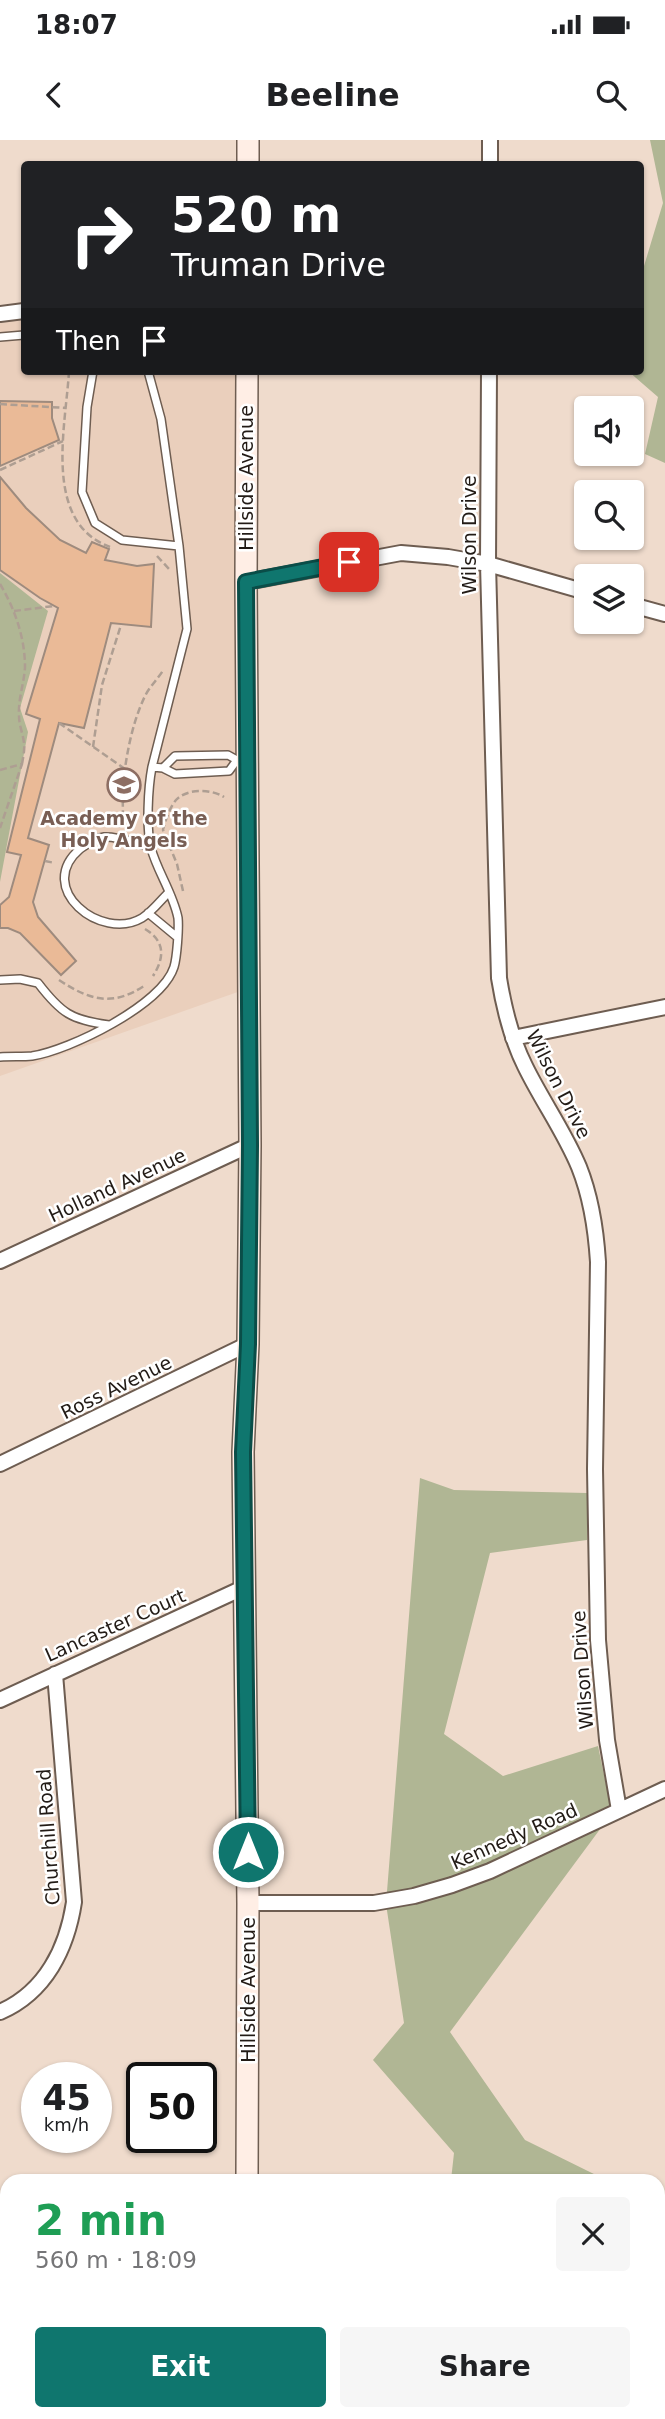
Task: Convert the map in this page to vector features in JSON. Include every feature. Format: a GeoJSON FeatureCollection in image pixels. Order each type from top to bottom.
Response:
{"type":"FeatureCollection","features":[{"type":"Feature","properties":{"kind":"main road"},"geometry":{"type":"LineString","coordinates":[[248,140],[248,161]]}},
{"type":"Feature","properties":{"kind":"main road","name":"Hillside Avenue"},"geometry":{"type":"LineString","coordinates":[[242,2174],[248,1903],[243,1452],[248,1344],[250,1145],[242,760],[247,375]]}},
{"type":"Feature","properties":{"kind":"street"},"geometry":{"type":"LineString","coordinates":[[490,140],[490,161]]}},
{"type":"Feature","properties":{"kind":"street"},"geometry":{"type":"LineString","coordinates":[[0,314],[21,311]]}},
{"type":"Feature","properties":{"kind":"street","name":"Wilson Drive"},"geometry":{"type":"LineString","coordinates":[[489,375],[488,564],[499,978],[513,1038],[580,1169],[596,1232],[598,1262],[595,1469],[598,1640],[607,1740],[619,1810]]}},
{"type":"Feature","properties":{"kind":"street"},"geometry":{"type":"LineString","coordinates":[[246,582],[401,552],[488,564],[574,589]]}},
{"type":"Feature","properties":{"kind":"street"},"geometry":{"type":"LineString","coordinates":[[644,608],[665,614]]}},
{"type":"Feature","properties":{"kind":"street"},"geometry":{"type":"LineString","coordinates":[[513,1038],[665,1007]]}},
{"type":"Feature","properties":{"kind":"street","name":"Holland Avenue"},"geometry":{"type":"LineString","coordinates":[[0,1261],[250,1145]]}},
{"type":"Feature","properties":{"kind":"street","name":"Ross Avenue"},"geometry":{"type":"LineString","coordinates":[[0,1464],[248,1344]]}},
{"type":"Feature","properties":{"kind":"street","name":"Lancaster Court"},"geometry":{"type":"LineString","coordinates":[[0,1700],[245,1587]]}},
{"type":"Feature","properties":{"kind":"street","name":"Churchill Road"},"geometry":{"type":"LineString","coordinates":[[0,2012],[23,1998],[40,1983],[63,1949],[71,1926],[74,1902],[55,1674]]}},
{"type":"Feature","properties":{"kind":"street","name":"Kennedy Road"},"geometry":{"type":"LineString","coordinates":[[248,1903],[374,1903],[414,1896],[490,1871],[665,1789]]}},
{"type":"Feature","properties":{"kind":"lane"},"geometry":{"type":"LineString","coordinates":[[0,337],[21,335]]}},
{"type":"Feature","properties":{"kind":"lane"},"geometry":{"type":"LineString","coordinates":[[92,375],[87,407],[82,492],[95,523],[122,540],[179,546]]}},
{"type":"Feature","properties":{"kind":"lane"},"geometry":{"type":"LineString","coordinates":[[0,1057],[33,1056],[77,1041],[109,1025],[136,1011],[164,984],[174,967],[178,920],[151,847],[148,787],[187,629],[179,546],[161,419],[149,375]]}},
{"type":"Feature","properties":{"kind":"lane"},"geometry":{"type":"LineString","coordinates":[[163,768],[175,756],[228,755],[242,760]]}},
{"type":"Feature","properties":{"kind":"lane"},"geometry":{"type":"LineString","coordinates":[[152,768],[163,768],[175,774],[229,771],[242,760]]}},
{"type":"Feature","properties":{"kind":"lane"},"geometry":{"type":"LineString","coordinates":[[151,847],[103,837],[88,843],[76,853],[68,866],[64,881],[67,894],[77,906],[102,921],[117,924],[130,922],[148,913],[169,892]]}},
{"type":"Feature","properties":{"kind":"lane"},"geometry":{"type":"LineString","coordinates":[[148,913],[177,937]]}},
{"type":"Feature","properties":{"kind":"lane"},"geometry":{"type":"LineString","coordinates":[[0,980],[20,979],[38,983],[51,1000],[78,1020],[109,1025]]}},
{"type":"Feature","properties":{"kind":"path"},"geometry":{"type":"LineString","coordinates":[[69,375],[63,441],[65,491],[69,508],[77,523],[97,542],[118,549]]}},
{"type":"Feature","properties":{"kind":"path"},"geometry":{"type":"LineString","coordinates":[[0,404],[66,408]]}},
{"type":"Feature","properties":{"kind":"path"},"geometry":{"type":"LineString","coordinates":[[0,470],[63,441]]}},
{"type":"Feature","properties":{"kind":"path"},"geometry":{"type":"LineString","coordinates":[[151,553],[168,566],[173,575]]}},
{"type":"Feature","properties":{"kind":"path"},"geometry":{"type":"LineString","coordinates":[[0,584],[14,611],[24,650],[25,668],[19,715],[24,741],[22,764],[0,828]]}},
{"type":"Feature","properties":{"kind":"path"},"geometry":{"type":"LineString","coordinates":[[14,611],[54,606]]}},
{"type":"Feature","properties":{"kind":"path"},"geometry":{"type":"LineString","coordinates":[[93,747],[102,685],[121,625]]}},
{"type":"Feature","properties":{"kind":"path"},"geometry":{"type":"LineString","coordinates":[[116,829],[122,822],[121,795],[125,769],[146,694],[168,663]]}},
{"type":"Feature","properties":{"kind":"path"},"geometry":{"type":"LineString","coordinates":[[59,723],[125,769]]}},
{"type":"Feature","properties":{"kind":"path"},"geometry":{"type":"LineString","coordinates":[[0,770],[22,764]]}},
{"type":"Feature","properties":{"kind":"path"},"geometry":{"type":"LineString","coordinates":[[183,901],[177,864],[163,830],[164,825],[175,801],[184,795],[209,791],[224,797]]}},
{"type":"Feature","properties":{"kind":"path"},"geometry":{"type":"LineString","coordinates":[[45,861],[55,865],[59,857]]}},
{"type":"Feature","properties":{"kind":"path"},"geometry":{"type":"LineString","coordinates":[[141,928],[161,942],[161,964],[153,976]]}},
{"type":"Feature","properties":{"kind":"path"},"geometry":{"type":"LineString","coordinates":[[59,980],[80,994],[96,999],[126,996],[143,986]]}},
{"type":"Feature","properties":{"kind":"shaded area","name":"Academy of the Holy Angels"},"geometry":{"type":"Polygon","coordinates":[[[21,311],[21,375],[247,375],[249,988],[0,1076],[0,314],[21,311]]]}},
{"type":"Feature","properties":{"kind":"green space"},"geometry":{"type":"Polygon","coordinates":[[[650,140],[665,140],[665,463],[645,454],[658,397],[633,375],[644,375],[644,266],[663,203],[650,140]]]}},
{"type":"Feature","properties":{"kind":"green space"},"geometry":{"type":"Polygon","coordinates":[[[0,573],[48,611],[20,708],[28,732],[0,882],[0,573]]]}},
{"type":"Feature","properties":{"kind":"green space"},"geometry":{"type":"Polygon","coordinates":[[[420,1478],[454,1490],[587,1493],[587,1540],[490,1553],[444,1734],[503,1776],[598,1746],[612,1813],[450,2032],[525,2140],[594,2174],[452,2174],[454,2153],[373,2060],[404,2023],[386,1904],[420,1478]]]}},
{"type":"Feature","properties":{"kind":"building"},"geometry":{"type":"Polygon","coordinates":[[[0,401],[52,402],[52,418],[59,440],[0,466],[0,401]]]}},
{"type":"Feature","properties":{"kind":"building"},"geometry":{"type":"Polygon","coordinates":[[[0,477],[26,508],[60,540],[86,553],[92,542],[109,549],[105,560],[137,566],[154,564],[151,627],[111,623],[84,728],[59,723],[28,838],[49,845],[33,902],[38,917],[76,961],[61,975],[20,933],[0,928],[0,905],[9,897],[21,855],[7,852],[40,719],[26,714],[58,608],[0,570],[0,477]]]}},
{"type":"Feature","properties":{"kind":"place","name":"Academy of the Holy Angels"},"geometry":{"type":"Point","coordinates":[124,785]}},
{"type":"Feature","properties":{"kind":"route"},"geometry":{"type":"LineString","coordinates":[[248,1852],[243,1452],[248,1344],[250,1145],[246,582],[349,562]]}}]}
